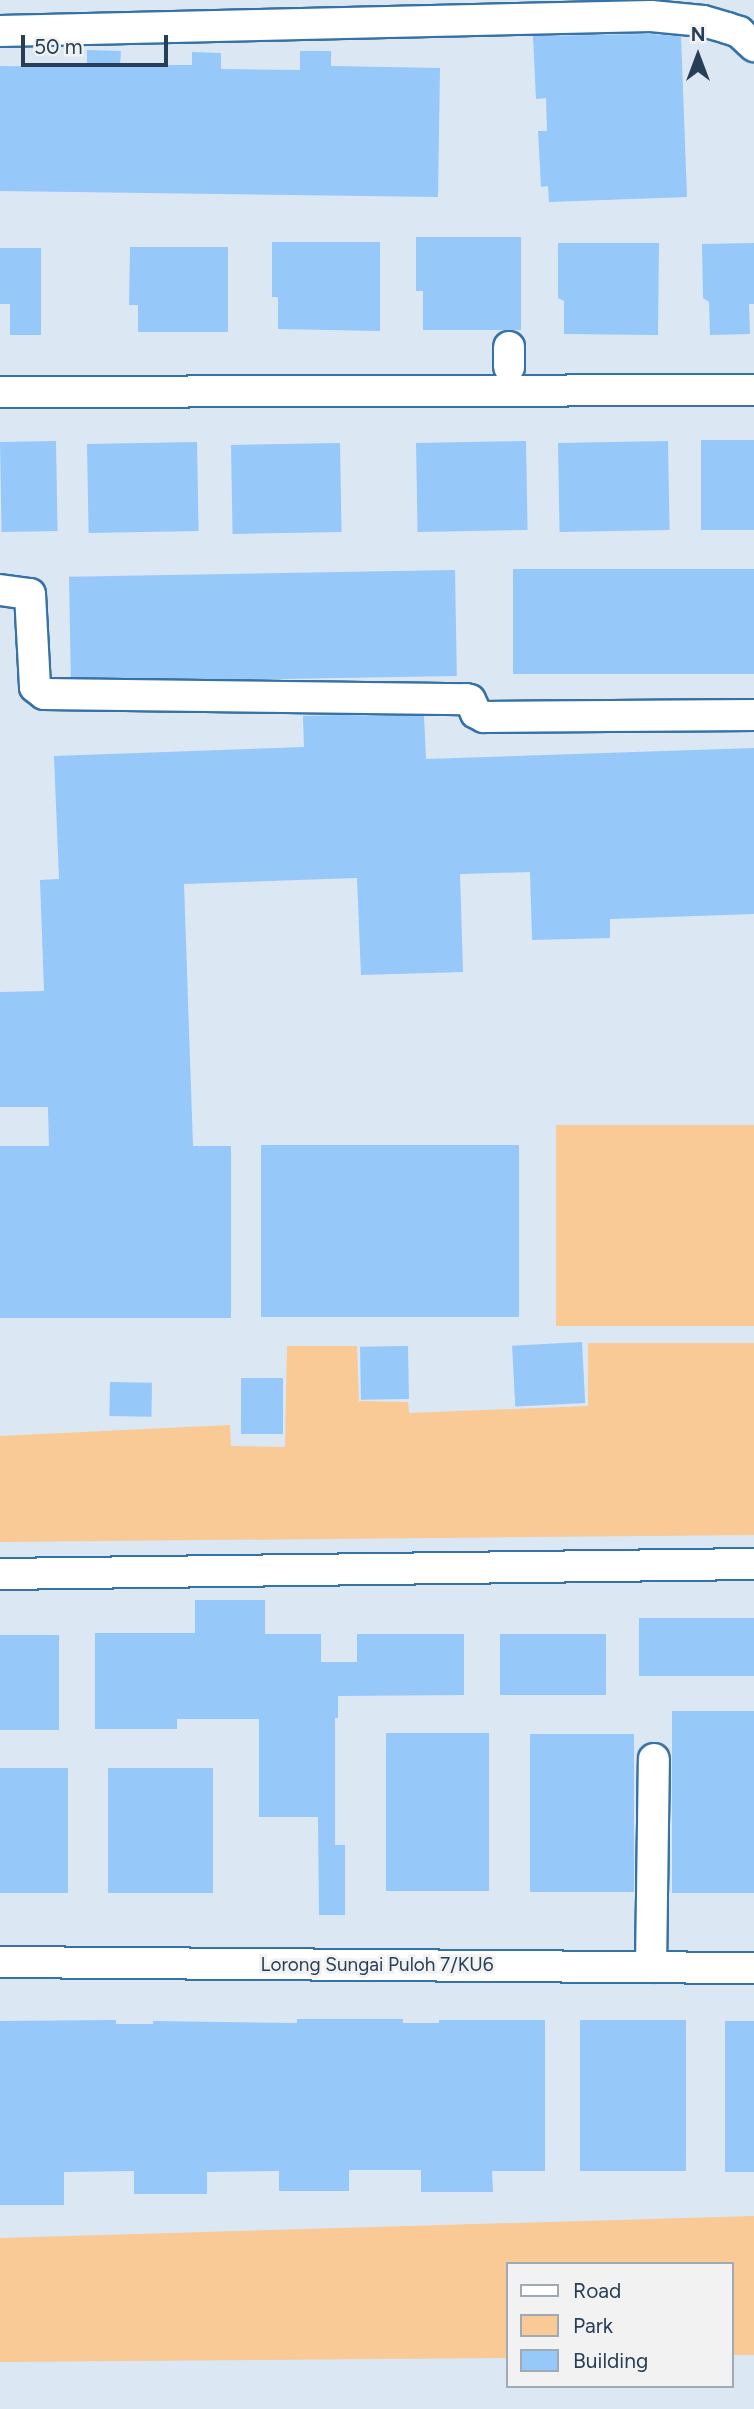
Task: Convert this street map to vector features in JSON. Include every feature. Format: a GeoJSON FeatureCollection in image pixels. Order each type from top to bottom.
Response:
{"type":"FeatureCollection","features":[{"type":"Feature","properties":{"kind":"street"},"geometry":{"type":"LineString","coordinates":[[0,31],[651,16],[703,21],[739,32],[754,46]]}},
{"type":"Feature","properties":{"kind":"street"},"geometry":{"type":"LineString","coordinates":[[0,392],[754,390]]}},
{"type":"Feature","properties":{"kind":"street"},"geometry":{"type":"LineString","coordinates":[[0,590],[30,594],[35,687],[44,694],[466,699],[479,716],[484,717],[754,715]]}},
{"type":"Feature","properties":{"kind":"street"},"geometry":{"type":"LineString","coordinates":[[0,1574],[754,1564]]}},
{"type":"Feature","properties":{"kind":"street"},"geometry":{"type":"LineString","coordinates":[[651,1967],[654,1759]]}},
{"type":"Feature","properties":{"kind":"street","name":"Lorong Sungai Puloh 7/KU6"},"geometry":{"type":"LineString","coordinates":[[0,1962],[754,1968]]}},
{"type":"Feature","properties":{"kind":"green space"},"geometry":{"type":"Polygon","coordinates":[[[556,1125],[754,1125],[754,1326],[556,1326],[556,1125]]]}},
{"type":"Feature","properties":{"kind":"green space"},"geometry":{"type":"Polygon","coordinates":[[[588,1343],[754,1343],[754,1535],[0,1542],[0,1436],[230,1425],[231,1446],[285,1447],[287,1346],[357,1346],[359,1401],[408,1402],[409,1413],[588,1406],[588,1343]]]}},
{"type":"Feature","properties":{"kind":"green space"},"geometry":{"type":"Polygon","coordinates":[[[754,2216],[754,2355],[733,2355],[733,2262],[505,2262],[505,2358],[0,2362],[0,2238],[754,2216]]]}},
{"type":"Feature","properties":{"kind":"building"},"geometry":{"type":"Polygon","coordinates":[[[533,36],[681,36],[687,197],[549,202],[548,186],[541,187],[538,131],[547,131],[546,98],[536,99],[533,36]]]}},
{"type":"Feature","properties":{"kind":"building"},"geometry":{"type":"Polygon","coordinates":[[[87,50],[121,51],[120,65],[192,65],[192,52],[221,53],[221,69],[300,70],[300,51],[331,51],[331,66],[440,68],[438,197],[0,191],[0,66],[87,67],[87,50]]]}},
{"type":"Feature","properties":{"kind":"building"},"geometry":{"type":"Polygon","coordinates":[[[416,237],[521,237],[521,330],[423,330],[423,291],[416,291],[416,237]]]}},
{"type":"Feature","properties":{"kind":"building"},"geometry":{"type":"Polygon","coordinates":[[[272,242],[380,242],[380,331],[278,329],[278,297],[272,297],[272,242]]]}},
{"type":"Feature","properties":{"kind":"building"},"geometry":{"type":"Polygon","coordinates":[[[558,243],[659,243],[658,335],[564,334],[564,301],[558,298],[558,243]]]}},
{"type":"Feature","properties":{"kind":"building"},"geometry":{"type":"Polygon","coordinates":[[[754,243],[754,304],[749,304],[750,334],[710,335],[709,302],[703,298],[702,244],[754,243]]]}},
{"type":"Feature","properties":{"kind":"building"},"geometry":{"type":"Polygon","coordinates":[[[130,247],[228,247],[228,332],[138,332],[138,305],[129,305],[130,247]]]}},
{"type":"Feature","properties":{"kind":"building"},"geometry":{"type":"Polygon","coordinates":[[[0,248],[41,248],[41,335],[10,335],[10,304],[0,304],[0,248]]]}},
{"type":"Feature","properties":{"kind":"building"},"geometry":{"type":"Polygon","coordinates":[[[701,440],[754,440],[754,530],[701,530],[701,440]]]}},
{"type":"Feature","properties":{"kind":"building"},"geometry":{"type":"Polygon","coordinates":[[[56,441],[58,531],[2,532],[0,442],[56,441]]]}},
{"type":"Feature","properties":{"kind":"building"},"geometry":{"type":"Polygon","coordinates":[[[526,441],[528,530],[418,532],[416,443],[526,441]]]}},
{"type":"Feature","properties":{"kind":"building"},"geometry":{"type":"Polygon","coordinates":[[[668,441],[670,530],[560,532],[558,443],[668,441]]]}},
{"type":"Feature","properties":{"kind":"building"},"geometry":{"type":"Polygon","coordinates":[[[197,442],[199,531],[89,533],[87,444],[197,442]]]}},
{"type":"Feature","properties":{"kind":"building"},"geometry":{"type":"Polygon","coordinates":[[[340,443],[342,532],[233,534],[231,445],[340,443]]]}},
{"type":"Feature","properties":{"kind":"building"},"geometry":{"type":"Polygon","coordinates":[[[513,569],[754,569],[754,674],[513,674],[513,569]]]}},
{"type":"Feature","properties":{"kind":"building"},"geometry":{"type":"Polygon","coordinates":[[[455,570],[457,676],[71,683],[69,577],[455,570]]]}},
{"type":"Feature","properties":{"kind":"building"},"geometry":{"type":"Polygon","coordinates":[[[303,716],[424,716],[426,759],[754,748],[754,914],[610,919],[610,938],[532,940],[530,872],[460,874],[463,972],[361,975],[357,878],[184,884],[193,1146],[231,1146],[231,1318],[0,1318],[0,1146],[49,1146],[48,1107],[0,1107],[0,992],[44,991],[40,880],[59,879],[54,756],[304,747],[303,716]]]}},
{"type":"Feature","properties":{"kind":"building"},"geometry":{"type":"Polygon","coordinates":[[[261,1145],[519,1145],[519,1317],[261,1317],[261,1145]]]}},
{"type":"Feature","properties":{"kind":"building"},"geometry":{"type":"Polygon","coordinates":[[[582,1342],[585,1403],[515,1407],[512,1346],[582,1342]]]}},
{"type":"Feature","properties":{"kind":"building"},"geometry":{"type":"Polygon","coordinates":[[[408,1346],[409,1399],[361,1400],[360,1347],[408,1346]]]}},
{"type":"Feature","properties":{"kind":"building"},"geometry":{"type":"Polygon","coordinates":[[[241,1378],[283,1378],[283,1434],[241,1434],[241,1378]]]}},
{"type":"Feature","properties":{"kind":"building"},"geometry":{"type":"Polygon","coordinates":[[[110,1382],[152,1383],[151,1417],[109,1416],[110,1382]]]}},
{"type":"Feature","properties":{"kind":"building"},"geometry":{"type":"Polygon","coordinates":[[[195,1600],[265,1600],[265,1634],[321,1634],[321,1662],[357,1662],[357,1634],[464,1634],[464,1695],[338,1696],[338,1718],[335,1718],[335,1845],[345,1845],[345,1915],[319,1915],[318,1817],[259,1817],[259,1719],[177,1719],[177,1729],[95,1729],[95,1633],[195,1633],[195,1600]]]}},
{"type":"Feature","properties":{"kind":"building"},"geometry":{"type":"Polygon","coordinates":[[[639,1618],[754,1618],[754,1676],[639,1676],[639,1618]]]}},
{"type":"Feature","properties":{"kind":"building"},"geometry":{"type":"Polygon","coordinates":[[[500,1634],[606,1634],[606,1695],[500,1695],[500,1634]]]}},
{"type":"Feature","properties":{"kind":"building"},"geometry":{"type":"Polygon","coordinates":[[[0,1635],[59,1635],[59,1730],[0,1730],[0,1635]]]}},
{"type":"Feature","properties":{"kind":"building"},"geometry":{"type":"Polygon","coordinates":[[[672,1711],[754,1711],[754,1893],[672,1893],[672,1711]]]}},
{"type":"Feature","properties":{"kind":"building"},"geometry":{"type":"Polygon","coordinates":[[[386,1733],[489,1733],[489,1891],[386,1891],[386,1733]]]}},
{"type":"Feature","properties":{"kind":"building"},"geometry":{"type":"Polygon","coordinates":[[[530,1734],[634,1734],[634,1892],[530,1892],[530,1734]]]}},
{"type":"Feature","properties":{"kind":"building"},"geometry":{"type":"Polygon","coordinates":[[[0,1768],[68,1768],[68,1893],[0,1893],[0,1768]]]}},
{"type":"Feature","properties":{"kind":"building"},"geometry":{"type":"Polygon","coordinates":[[[108,1768],[213,1768],[213,1893],[108,1893],[108,1768]]]}},
{"type":"Feature","properties":{"kind":"building"},"geometry":{"type":"Polygon","coordinates":[[[297,2019],[403,2019],[403,2023],[439,2023],[439,2020],[545,2020],[545,2171],[492,2171],[493,2192],[421,2192],[421,2170],[349,2170],[349,2191],[279,2191],[279,2171],[207,2172],[207,2194],[134,2194],[134,2171],[64,2172],[64,2205],[0,2205],[0,2021],[116,2020],[116,2024],[153,2024],[153,2021],[297,2023],[297,2019]]]}},
{"type":"Feature","properties":{"kind":"building"},"geometry":{"type":"Polygon","coordinates":[[[580,2020],[686,2020],[686,2171],[580,2171],[580,2020]]]}},
{"type":"Feature","properties":{"kind":"building"},"geometry":{"type":"Polygon","coordinates":[[[725,2021],[754,2021],[754,2172],[725,2172],[725,2021]]]}}]}
